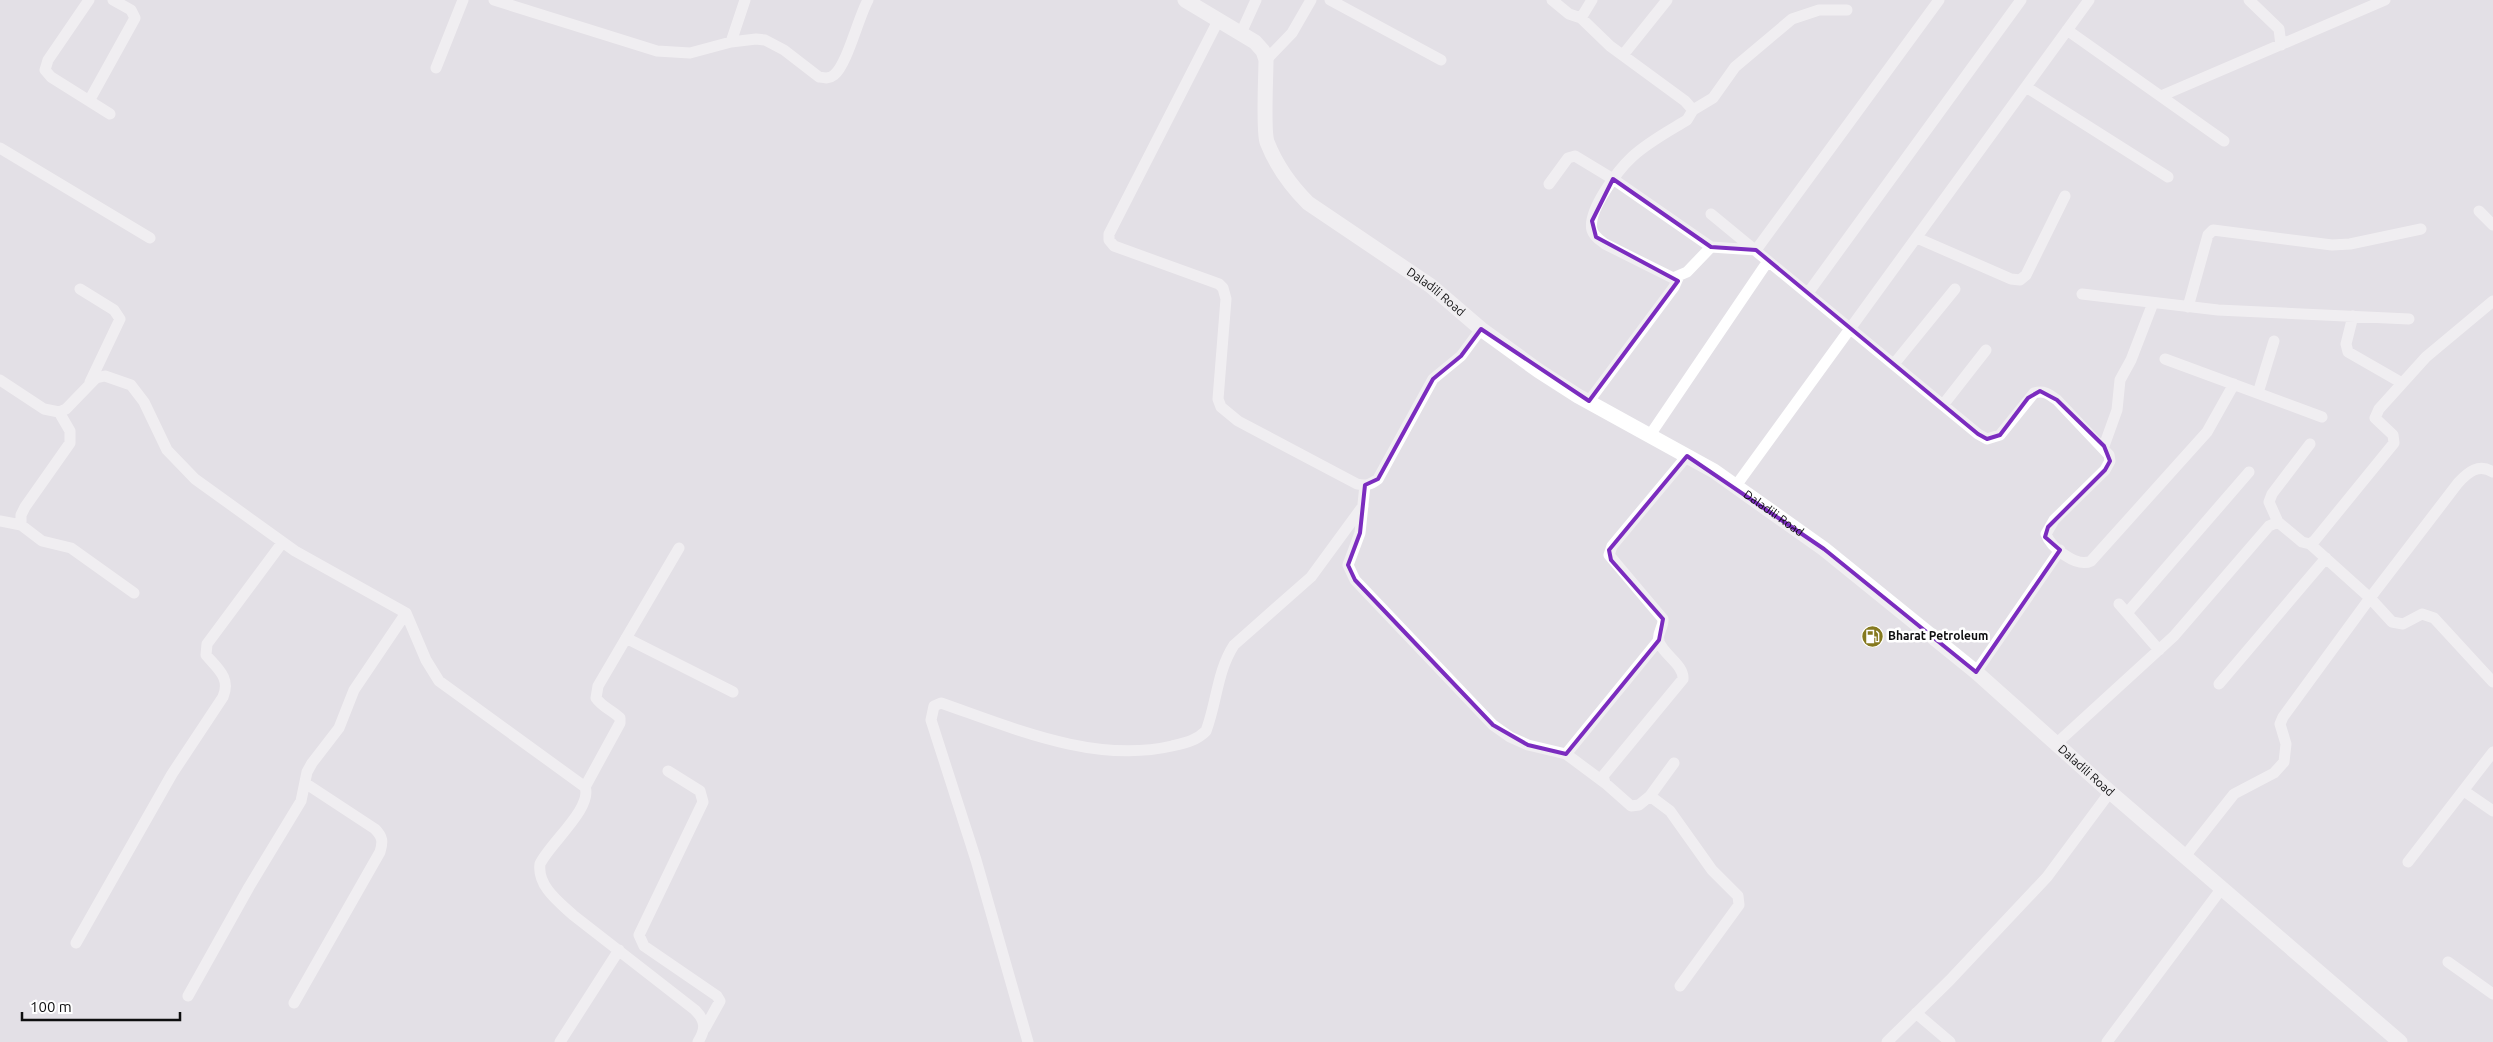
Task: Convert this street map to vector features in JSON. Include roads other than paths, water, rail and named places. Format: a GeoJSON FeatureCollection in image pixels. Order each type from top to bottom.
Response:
{"type":"FeatureCollection","features":[{"type":"Feature","properties":{"kind":"main road"},"geometry":{"type":"LineString","coordinates":[[1185,0],[1255,42],[1263,51],[1266,60]]}},
{"type":"Feature","properties":{"kind":"main road","name":"Daladili Road"},"geometry":{"type":"LineString","coordinates":[[1266,60],[1267,141],[1292,188],[1308,203],[1431,286],[1481,329],[1538,371],[1687,456],[1735,486],[1824,549],[1976,672],[2110,792],[2400,1042]]}},
{"type":"Feature","properties":{"kind":"street"},"geometry":{"type":"LineString","coordinates":[[89,0],[48,60],[45,70],[51,77],[110,114]]}},
{"type":"Feature","properties":{"kind":"street"},"geometry":{"type":"LineString","coordinates":[[89,101],[135,18],[131,10],[113,0]]}},
{"type":"Feature","properties":{"kind":"street"},"geometry":{"type":"LineString","coordinates":[[436,68],[463,0]]}},
{"type":"Feature","properties":{"kind":"street"},"geometry":{"type":"LineString","coordinates":[[494,0],[658,51],[690,52],[731,42],[756,39],[765,40],[784,50],[819,77],[832,77],[841,66],[868,0]]}},
{"type":"Feature","properties":{"kind":"street"},"geometry":{"type":"LineString","coordinates":[[731,42],[745,0]]}},
{"type":"Feature","properties":{"kind":"street"},"geometry":{"type":"LineString","coordinates":[[1241,33],[1256,0]]}},
{"type":"Feature","properties":{"kind":"street"},"geometry":{"type":"LineString","coordinates":[[1266,60],[1292,33],[1311,0]]}},
{"type":"Feature","properties":{"kind":"street"},"geometry":{"type":"LineString","coordinates":[[1330,0],[1441,60]]}},
{"type":"Feature","properties":{"kind":"street"},"geometry":{"type":"LineString","coordinates":[[1552,0],[1570,14],[1581,18],[1597,35],[1685,101],[1693,110]]}},
{"type":"Feature","properties":{"kind":"street"},"geometry":{"type":"LineString","coordinates":[[1581,18],[1592,0]]}},
{"type":"Feature","properties":{"kind":"street"},"geometry":{"type":"LineString","coordinates":[[1623,55],[1667,0]]}},
{"type":"Feature","properties":{"kind":"street"},"geometry":{"type":"LineString","coordinates":[[1756,250],[1939,0]]}},
{"type":"Feature","properties":{"kind":"street"},"geometry":{"type":"LineString","coordinates":[[1808,293],[2021,0]]}},
{"type":"Feature","properties":{"kind":"street"},"geometry":{"type":"LineString","coordinates":[[1735,486],[1852,329],[2089,0]]}},
{"type":"Feature","properties":{"kind":"street"},"geometry":{"type":"LineString","coordinates":[[2249,0],[2279,29],[2282,45]]}},
{"type":"Feature","properties":{"kind":"street"},"geometry":{"type":"LineString","coordinates":[[2161,96],[2385,0]]}},
{"type":"Feature","properties":{"kind":"street"},"geometry":{"type":"LineString","coordinates":[[1678,278],[1673,278],[1659,272],[1596,237],[1592,221],[1613,180],[1632,157],[1687,120],[1693,110],[1713,98],[1735,67],[1748,54],[1792,19],[1813,11],[1847,10]]}},
{"type":"Feature","properties":{"kind":"street"},"geometry":{"type":"LineString","coordinates":[[1219,19],[1153,151],[1110,228],[1109,240],[1114,246],[1219,284],[1223,288],[1226,299],[1218,399],[1221,407],[1228,415],[1357,484],[1366,486],[1378,479],[1433,379],[1461,356],[1481,329]]}},
{"type":"Feature","properties":{"kind":"street"},"geometry":{"type":"LineString","coordinates":[[2067,30],[2224,141]]}},
{"type":"Feature","properties":{"kind":"street"},"geometry":{"type":"LineString","coordinates":[[2026,87],[2168,177]]}},
{"type":"Feature","properties":{"kind":"street"},"geometry":{"type":"LineString","coordinates":[[0,148],[150,238]]}},
{"type":"Feature","properties":{"kind":"street"},"geometry":{"type":"LineString","coordinates":[[1549,184],[1572,156],[1580,158],[1711,247],[1756,250]]}},
{"type":"Feature","properties":{"kind":"street"},"geometry":{"type":"LineString","coordinates":[[1917,238],[2011,279],[2020,280],[2026,275],[2065,196]]}},
{"type":"Feature","properties":{"kind":"street"},"geometry":{"type":"LineString","coordinates":[[2479,211],[2493,226]]}},
{"type":"Feature","properties":{"kind":"street"},"geometry":{"type":"LineString","coordinates":[[1711,214],[1978,434],[1987,439],[2000,434],[2034,393],[2040,391],[2049,393],[2104,446],[2109,455],[2110,461],[2104,470],[2048,527],[2046,534],[2048,539],[2060,550],[2079,563],[2085,564],[2091,561],[2206,432],[2234,384]]}},
{"type":"Feature","properties":{"kind":"street"},"geometry":{"type":"LineString","coordinates":[[2188,307],[2208,235],[2213,230],[2332,245],[2350,244],[2421,229]]}},
{"type":"Feature","properties":{"kind":"street"},"geometry":{"type":"LineString","coordinates":[[1588,401],[1674,287],[1678,278],[1687,272],[1711,247]]}},
{"type":"Feature","properties":{"kind":"street"},"geometry":{"type":"LineString","coordinates":[[1650,435],[1768,261]]}},
{"type":"Feature","properties":{"kind":"street"},"geometry":{"type":"LineString","coordinates":[[80,289],[114,310],[120,319],[90,382]]}},
{"type":"Feature","properties":{"kind":"street"},"geometry":{"type":"LineString","coordinates":[[1894,364],[1955,289]]}},
{"type":"Feature","properties":{"kind":"street"},"geometry":{"type":"LineString","coordinates":[[2082,294],[2188,307],[2409,318]]}},
{"type":"Feature","properties":{"kind":"street"},"geometry":{"type":"LineString","coordinates":[[2310,544],[2316,540],[2394,443],[2393,435],[2375,418],[2379,409],[2426,356],[2493,301]]}},
{"type":"Feature","properties":{"kind":"street"},"geometry":{"type":"LineString","coordinates":[[2104,446],[2117,410],[2120,380],[2131,360],[2153,304]]}},
{"type":"Feature","properties":{"kind":"street"},"geometry":{"type":"LineString","coordinates":[[2353,316],[2346,344],[2348,352],[2402,383]]}},
{"type":"Feature","properties":{"kind":"street"},"geometry":{"type":"LineString","coordinates":[[2258,393],[2274,341]]}},
{"type":"Feature","properties":{"kind":"street"},"geometry":{"type":"LineString","coordinates":[[1943,405],[1986,350]]}},
{"type":"Feature","properties":{"kind":"street"},"geometry":{"type":"LineString","coordinates":[[2165,359],[2322,417]]}},
{"type":"Feature","properties":{"kind":"street"},"geometry":{"type":"LineString","coordinates":[[0,380],[44,409],[59,412],[66,409],[90,382],[96,378],[105,376],[131,385],[138,392],[161,440],[176,462],[214,494],[282,543],[406,613],[426,660],[439,681],[585,787],[587,792],[582,808],[543,857],[539,872],[541,880],[558,901],[695,1010],[704,1021],[705,1028]]}},
{"type":"Feature","properties":{"kind":"street"},"geometry":{"type":"LineString","coordinates":[[21,525],[20,515],[70,443],[70,430],[59,412]]}},
{"type":"Feature","properties":{"kind":"street"},"geometry":{"type":"LineString","coordinates":[[2310,444],[2272,494],[2269,502],[2278,522],[2302,542],[2310,544],[2326,558],[2370,598],[2392,622],[2398,624],[2422,614],[2434,618],[2493,682]]}},
{"type":"Feature","properties":{"kind":"street"},"geometry":{"type":"LineString","coordinates":[[1566,754],[1659,640],[1663,619],[1611,560],[1609,550],[1687,456]]}},
{"type":"Feature","properties":{"kind":"street"},"geometry":{"type":"LineString","coordinates":[[2185,856],[2234,794],[2274,773],[2284,762],[2286,744],[2280,724],[2283,718],[2370,598],[2465,476],[2478,469],[2492,471]]}},
{"type":"Feature","properties":{"kind":"street"},"geometry":{"type":"LineString","coordinates":[[2127,613],[2249,472]]}},
{"type":"Feature","properties":{"kind":"street"},"geometry":{"type":"LineString","coordinates":[[1366,486],[1360,533],[1348,565],[1355,580],[1493,725],[1510,737],[1528,745],[1566,754],[1605,783],[1631,806],[1639,805],[1650,796],[1674,763]]}},
{"type":"Feature","properties":{"kind":"street"},"geometry":{"type":"LineString","coordinates":[[1028,1042],[976,860],[931,720],[934,706],[941,703],[993,722],[1066,742],[1107,750],[1141,751],[1191,742],[1206,731],[1218,681],[1234,645],[1311,577],[1363,506]]}},
{"type":"Feature","properties":{"kind":"street"},"geometry":{"type":"LineString","coordinates":[[0,522],[21,525],[42,541],[71,548],[134,593]]}},
{"type":"Feature","properties":{"kind":"street"},"geometry":{"type":"LineString","coordinates":[[2056,743],[2160,650],[2187,622],[2269,526],[2278,522]]}},
{"type":"Feature","properties":{"kind":"street"},"geometry":{"type":"LineString","coordinates":[[76,943],[172,774],[223,697],[227,684],[225,678],[206,655],[207,644],[282,543]]}},
{"type":"Feature","properties":{"kind":"street"},"geometry":{"type":"LineString","coordinates":[[585,787],[620,723],[620,718],[600,703],[596,693],[679,548]]}},
{"type":"Feature","properties":{"kind":"street"},"geometry":{"type":"LineString","coordinates":[[1976,672],[2060,550]]}},
{"type":"Feature","properties":{"kind":"street"},"geometry":{"type":"LineString","coordinates":[[2219,684],[2326,558]]}},
{"type":"Feature","properties":{"kind":"street"},"geometry":{"type":"LineString","coordinates":[[2118,604],[2160,650]]}},
{"type":"Feature","properties":{"kind":"street"},"geometry":{"type":"LineString","coordinates":[[188,996],[301,800],[312,763],[339,728],[354,690],[406,613]]}},
{"type":"Feature","properties":{"kind":"street"},"geometry":{"type":"LineString","coordinates":[[626,638],[733,692]]}},
{"type":"Feature","properties":{"kind":"street"},"geometry":{"type":"LineString","coordinates":[[1605,783],[1603,776],[1605,772],[1683,679],[1681,672],[1659,640]]}},
{"type":"Feature","properties":{"kind":"street"},"geometry":{"type":"LineString","coordinates":[[2408,862],[2493,752]]}},
{"type":"Feature","properties":{"kind":"street"},"geometry":{"type":"LineString","coordinates":[[668,771],[700,791],[703,802],[638,935],[644,946],[717,996],[720,1002],[718,1007],[698,1042]]}},
{"type":"Feature","properties":{"kind":"street"},"geometry":{"type":"LineString","coordinates":[[294,1003],[380,852],[382,843],[381,835],[375,829],[305,783]]}},
{"type":"Feature","properties":{"kind":"street"},"geometry":{"type":"LineString","coordinates":[[2464,790],[2493,811]]}},
{"type":"Feature","properties":{"kind":"street"},"geometry":{"type":"LineString","coordinates":[[1887,1042],[2047,877],[2110,792]]}},
{"type":"Feature","properties":{"kind":"street"},"geometry":{"type":"LineString","coordinates":[[1650,796],[1670,811],[1712,870],[1738,896],[1739,901],[1736,910],[1680,986]]}},
{"type":"Feature","properties":{"kind":"street"},"geometry":{"type":"LineString","coordinates":[[2107,1042],[2222,888]]}},
{"type":"Feature","properties":{"kind":"street"},"geometry":{"type":"LineString","coordinates":[[560,1042],[619,950]]}},
{"type":"Feature","properties":{"kind":"street"},"geometry":{"type":"LineString","coordinates":[[2448,962],[2493,994]]}},
{"type":"Feature","properties":{"kind":"street"},"geometry":{"type":"LineString","coordinates":[[1916,1013],[1950,1042]]}},
{"type":"Feature","properties":{"kind":"place","name":"Bharat Petroleum"},"geometry":{"type":"Point","coordinates":[1872,636]}}]}
